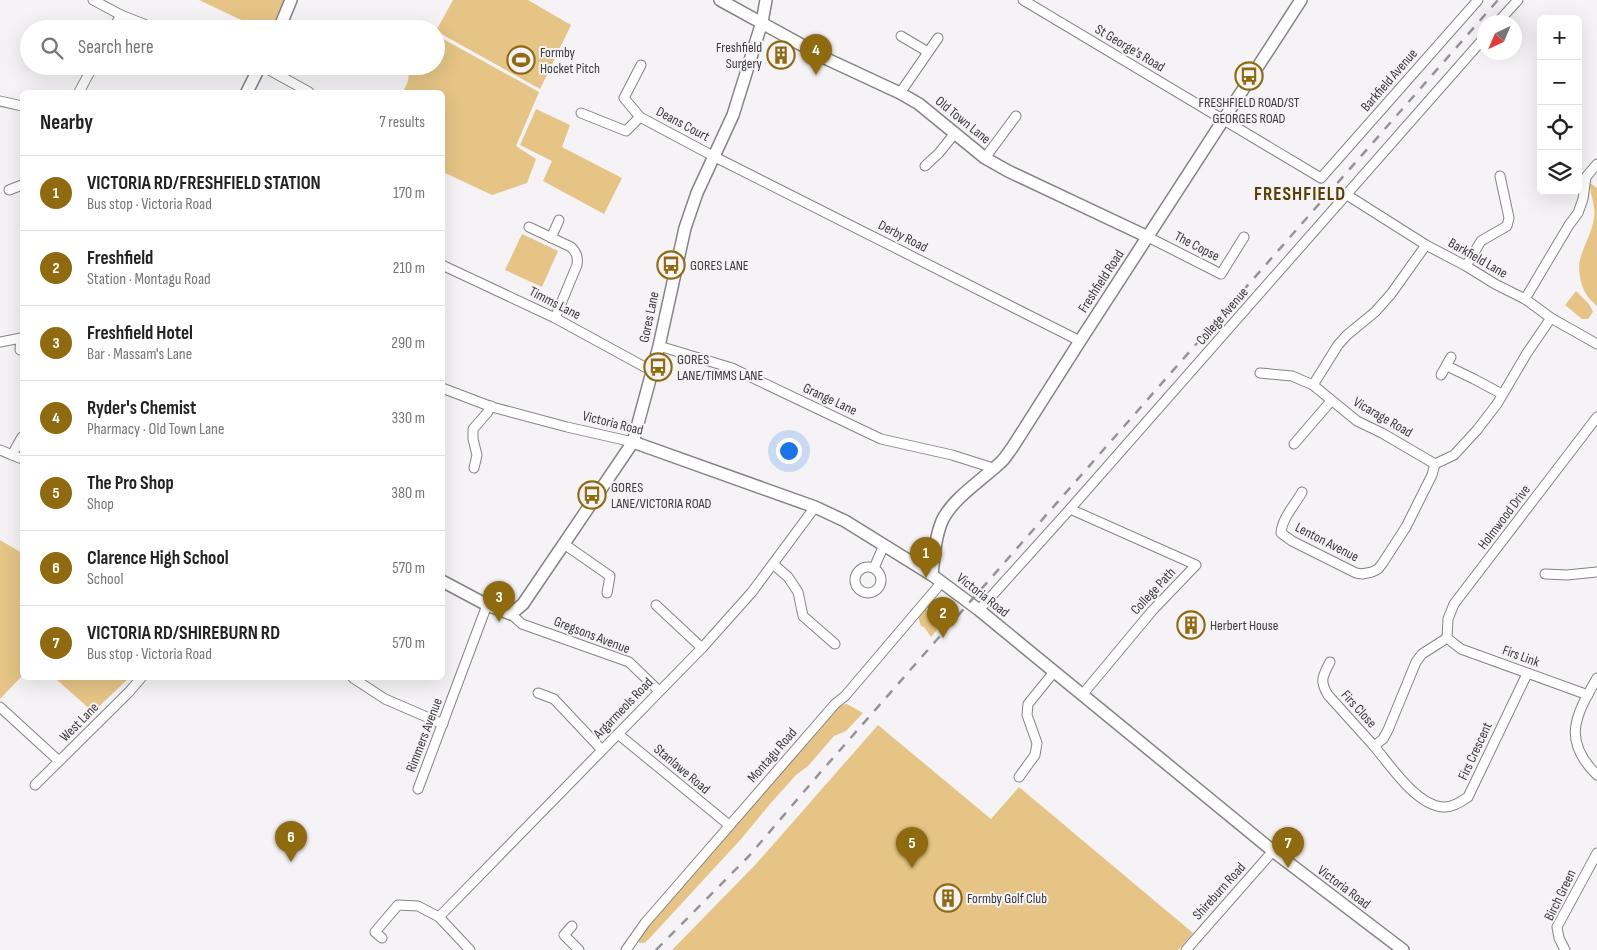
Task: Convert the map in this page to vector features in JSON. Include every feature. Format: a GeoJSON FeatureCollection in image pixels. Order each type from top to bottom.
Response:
{"type":"FeatureCollection","features":[{"type":"Feature","properties":{"kind":"street"},"geometry":{"type":"LineString","coordinates":[[93,0],[134,20]]}},
{"type":"Feature","properties":{"kind":"street"},"geometry":{"type":"LineString","coordinates":[[283,20],[291,0]]}},
{"type":"Feature","properties":{"kind":"street","name":"Old Town Lane"},"geometry":{"type":"LineString","coordinates":[[720,0],[829,60],[900,93],[919,104],[985,158],[1018,177],[1148,236]]}},
{"type":"Feature","properties":{"kind":"street","name":"Gores Lane"},"geometry":{"type":"LineString","coordinates":[[511,614],[523,604],[633,442],[659,346],[685,228],[697,193],[733,115],[762,22],[766,0]]}},
{"type":"Feature","properties":{"kind":"street","name":"St George's Road"},"geometry":{"type":"LineString","coordinates":[[1023,0],[1223,120]]}},
{"type":"Feature","properties":{"kind":"street","name":"Freshfield Road"},"geometry":{"type":"LineString","coordinates":[[932,575],[936,543],[943,520],[974,484],[1000,463],[1012,448],[1301,0]]}},
{"type":"Feature","properties":{"kind":"street","name":"Barkfield Avenue"},"geometry":{"type":"LineString","coordinates":[[1223,120],[1321,178],[1478,0]]}},
{"type":"Feature","properties":{"kind":"street"},"geometry":{"type":"LineString","coordinates":[[1504,15],[1518,0]]}},
{"type":"Feature","properties":{"kind":"street"},"geometry":{"type":"LineString","coordinates":[[118,20],[121,15]]}},
{"type":"Feature","properties":{"kind":"street"},"geometry":{"type":"LineString","coordinates":[[901,36],[928,52]]}},
{"type":"Feature","properties":{"kind":"street"},"geometry":{"type":"LineString","coordinates":[[900,93],[938,38]]}},
{"type":"Feature","properties":{"kind":"street","name":"College Avenue"},"geometry":{"type":"LineString","coordinates":[[979,610],[1477,46]]}},
{"type":"Feature","properties":{"kind":"street","name":"Deans Court"},"geometry":{"type":"LineString","coordinates":[[641,65],[624,98],[640,116],[713,156]]}},
{"type":"Feature","properties":{"kind":"street"},"geometry":{"type":"LineString","coordinates":[[80,90],[88,75]]}},
{"type":"Feature","properties":{"kind":"street"},"geometry":{"type":"LineString","coordinates":[[248,90],[256,75]]}},
{"type":"Feature","properties":{"kind":"street"},"geometry":{"type":"LineString","coordinates":[[278,75],[305,90]]}},
{"type":"Feature","properties":{"kind":"street"},"geometry":{"type":"LineString","coordinates":[[0,101],[20,106]]}},
{"type":"Feature","properties":{"kind":"street","name":"Deans Court"},"geometry":{"type":"LineString","coordinates":[[581,113],[626,131],[640,116]]}},
{"type":"Feature","properties":{"kind":"street"},"geometry":{"type":"LineString","coordinates":[[985,158],[1016,116]]}},
{"type":"Feature","properties":{"kind":"street"},"geometry":{"type":"LineString","coordinates":[[925,166],[955,134]]}},
{"type":"Feature","properties":{"kind":"street","name":"Derby Road"},"geometry":{"type":"LineString","coordinates":[[713,156],[1080,341]]}},
{"type":"Feature","properties":{"kind":"street"},"geometry":{"type":"LineString","coordinates":[[1525,299],[1564,232],[1578,213],[1583,200],[1582,175],[1597,164]]}},
{"type":"Feature","properties":{"kind":"street"},"geometry":{"type":"LineString","coordinates":[[1466,266],[1481,241],[1507,226],[1509,218],[1500,176]]}},
{"type":"Feature","properties":{"kind":"street"},"geometry":{"type":"LineString","coordinates":[[9,190],[20,186]]}},
{"type":"Feature","properties":{"kind":"street","name":"Barkfield Lane"},"geometry":{"type":"LineString","coordinates":[[1347,195],[1426,245],[1525,299],[1551,318],[1597,344]]}},
{"type":"Feature","properties":{"kind":"street"},"geometry":{"type":"LineString","coordinates":[[551,238],[559,220]]}},
{"type":"Feature","properties":{"kind":"street"},"geometry":{"type":"LineString","coordinates":[[529,227],[572,248],[577,253],[577,265],[555,318]]}},
{"type":"Feature","properties":{"kind":"street","name":"The Copse"},"geometry":{"type":"LineString","coordinates":[[1148,236],[1221,274],[1244,237]]}},
{"type":"Feature","properties":{"kind":"street"},"geometry":{"type":"LineString","coordinates":[[1313,385],[1338,345],[1375,312],[1391,294],[1426,245]]}},
{"type":"Feature","properties":{"kind":"street","name":"Timms Lane"},"geometry":{"type":"LineString","coordinates":[[445,266],[555,318],[652,371]]}},
{"type":"Feature","properties":{"kind":"street"},"geometry":{"type":"LineString","coordinates":[[1435,464],[1454,455],[1477,430],[1497,404],[1527,353],[1551,318]]}},
{"type":"Feature","properties":{"kind":"street"},"geometry":{"type":"LineString","coordinates":[[0,342],[20,338]]}},
{"type":"Feature","properties":{"kind":"street","name":"Grange Lane"},"geometry":{"type":"LineString","coordinates":[[659,346],[732,368],[881,439],[952,455],[993,468]]}},
{"type":"Feature","properties":{"kind":"street"},"geometry":{"type":"LineString","coordinates":[[1441,375],[1451,358]]}},
{"type":"Feature","properties":{"kind":"street"},"geometry":{"type":"LineString","coordinates":[[1447,366],[1502,394]]}},
{"type":"Feature","properties":{"kind":"street","name":"Vicarage Road"},"geometry":{"type":"LineString","coordinates":[[1260,373],[1292,376],[1313,385],[1357,421],[1382,433],[1435,464]]}},
{"type":"Feature","properties":{"kind":"street","name":"Victoria Road"},"geometry":{"type":"LineString","coordinates":[[445,389],[491,406],[567,427],[633,442],[815,507],[845,521],[932,575],[979,610],[1273,851],[1403,950]]}},
{"type":"Feature","properties":{"kind":"street"},"geometry":{"type":"LineString","coordinates":[[1294,444],[1331,401]]}},
{"type":"Feature","properties":{"kind":"street"},"geometry":{"type":"LineString","coordinates":[[474,468],[477,455],[473,430],[487,414],[491,406]]}},
{"type":"Feature","properties":{"kind":"street","name":"Holmwood Drive"},"geometry":{"type":"LineString","coordinates":[[1447,638],[1448,619],[1454,604],[1597,417]]}},
{"type":"Feature","properties":{"kind":"street"},"geometry":{"type":"LineString","coordinates":[[12,456],[20,441]]}},
{"type":"Feature","properties":{"kind":"street"},"geometry":{"type":"LineString","coordinates":[[0,450],[20,458]]}},
{"type":"Feature","properties":{"kind":"street","name":"Lenton Avenue"},"geometry":{"type":"LineString","coordinates":[[1302,492],[1285,519],[1281,533],[1292,541],[1343,567],[1356,573],[1366,574],[1378,569],[1402,534],[1426,489],[1435,464]]}},
{"type":"Feature","properties":{"kind":"street","name":"Argarmeols Road"},"geometry":{"type":"LineString","coordinates":[[439,918],[702,648],[752,592],[815,507]]}},
{"type":"Feature","properties":{"kind":"street","name":"College Path"},"geometry":{"type":"LineString","coordinates":[[1070,509],[1196,565],[1152,611],[1082,695]]}},
{"type":"Feature","properties":{"kind":"street"},"geometry":{"type":"LineString","coordinates":[[564,544],[610,576],[607,593]]}},
{"type":"Feature","properties":{"kind":"street"},"geometry":{"type":"LineString","coordinates":[[874,568],[884,545]]}},
{"type":"Feature","properties":{"kind":"street"},"geometry":{"type":"LineString","coordinates":[[773,564],[788,577],[798,592],[803,616],[835,644]]}},
{"type":"Feature","properties":{"kind":"street"},"geometry":{"type":"LineString","coordinates":[[1546,574],[1567,575],[1597,572]]}},
{"type":"Feature","properties":{"kind":"street","name":"Montagu Road"},"geometry":{"type":"LineString","coordinates":[[626,950],[645,923],[729,825],[835,704],[845,696],[942,582]]}},
{"type":"Feature","properties":{"kind":"street"},"geometry":{"type":"LineString","coordinates":[[445,583],[487,606],[511,614]]}},
{"type":"Feature","properties":{"kind":"street"},"geometry":{"type":"LineString","coordinates":[[656,605],[702,648]]}},
{"type":"Feature","properties":{"kind":"street","name":"Rimmers Avenue"},"geometry":{"type":"LineString","coordinates":[[418,790],[487,606]]}},
{"type":"Feature","properties":{"kind":"street","name":"Gregsons Avenue"},"geometry":{"type":"LineString","coordinates":[[511,614],[522,624],[629,662],[659,690]]}},
{"type":"Feature","properties":{"kind":"street"},"geometry":{"type":"LineString","coordinates":[[1374,746],[1383,739],[1388,730],[1416,662],[1422,654],[1447,638]]}},
{"type":"Feature","properties":{"kind":"street","name":"Firs Link"},"geometry":{"type":"LineString","coordinates":[[1447,638],[1461,649],[1588,695]]}},
{"type":"Feature","properties":{"kind":"street","name":"Firs Close"},"geometry":{"type":"LineString","coordinates":[[1330,662],[1322,677],[1323,686],[1328,695],[1374,746]]}},
{"type":"Feature","properties":{"kind":"street"},"geometry":{"type":"LineString","coordinates":[[1019,776],[1034,755],[1037,743],[1027,715],[1028,704],[1054,672]]}},
{"type":"Feature","properties":{"kind":"street","name":"Firs Crescent"},"geometry":{"type":"LineString","coordinates":[[1374,746],[1398,775],[1428,803],[1445,808],[1458,803],[1468,797],[1527,674]]}},
{"type":"Feature","properties":{"kind":"street"},"geometry":{"type":"LineString","coordinates":[[1597,678],[1580,712],[1574,731],[1582,757],[1597,775]]}},
{"type":"Feature","properties":{"kind":"street","name":"West Lane"},"geometry":{"type":"LineString","coordinates":[[35,785],[139,680]]}},
{"type":"Feature","properties":{"kind":"street"},"geometry":{"type":"LineString","coordinates":[[356,680],[385,699],[443,724]]}},
{"type":"Feature","properties":{"kind":"street"},"geometry":{"type":"LineString","coordinates":[[538,693],[554,699],[602,750]]}},
{"type":"Feature","properties":{"kind":"street"},"geometry":{"type":"LineString","coordinates":[[0,706],[60,761]]}},
{"type":"Feature","properties":{"kind":"street","name":"Stanlawe Road"},"geometry":{"type":"LineString","coordinates":[[618,734],[729,825]]}},
{"type":"Feature","properties":{"kind":"street","name":"Shireburn Road"},"geometry":{"type":"LineString","coordinates":[[1186,950],[1273,851]]}},
{"type":"Feature","properties":{"kind":"street","name":"Birch Green"},"geometry":{"type":"LineString","coordinates":[[1565,950],[1559,938],[1557,927],[1597,853]]}},
{"type":"Feature","properties":{"kind":"street"},"geometry":{"type":"LineString","coordinates":[[382,938],[375,932],[398,905],[418,906],[439,918],[470,950]]}},
{"type":"Feature","properties":{"kind":"street"},"geometry":{"type":"LineString","coordinates":[[572,926],[559,937],[579,950]]}},
{"type":"Feature","properties":{"kind":"shaded area"},"geometry":{"type":"Polygon","coordinates":[[[199,0],[286,0],[277,20],[241,20],[199,0]]]}},
{"type":"Feature","properties":{"kind":"shaded area","name":"Formby Hocket Pitch"},"geometry":{"type":"Polygon","coordinates":[[[453,0],[528,0],[571,25],[540,89],[445,36],[445,20],[442,20],[453,0]]]}},
{"type":"Feature","properties":{"kind":"shaded area"},"geometry":{"type":"Polygon","coordinates":[[[445,40],[539,92],[516,146],[536,159],[527,183],[492,195],[445,173],[445,90],[404,90],[409,75],[445,75],[445,40]]]}},
{"type":"Feature","properties":{"kind":"shaded area"},"geometry":{"type":"Polygon","coordinates":[[[536,109],[570,125],[562,147],[622,178],[604,214],[543,181],[552,161],[520,145],[536,109]]]}},
{"type":"Feature","properties":{"kind":"shaded area"},"geometry":{"type":"Polygon","coordinates":[[[1590,183],[1597,188],[1597,306],[1584,290],[1579,270],[1581,256],[1594,218],[1590,183]]]}},
{"type":"Feature","properties":{"kind":"shaded area"},"geometry":{"type":"Polygon","coordinates":[[[522,234],[558,251],[542,287],[505,270],[522,234]]]}},
{"type":"Feature","properties":{"kind":"shaded area"},"geometry":{"type":"Polygon","coordinates":[[[1576,291],[1589,304],[1593,312],[1588,319],[1582,319],[1565,305],[1576,291]]]}},
{"type":"Feature","properties":{"kind":"shaded area"},"geometry":{"type":"Polygon","coordinates":[[[0,540],[20,552],[20,678],[0,699],[0,540]]]}},
{"type":"Feature","properties":{"kind":"shaded area"},"geometry":{"type":"Polygon","coordinates":[[[925,609],[930,613],[933,609],[942,624],[931,637],[924,627],[921,626],[918,616],[925,609]]]}},
{"type":"Feature","properties":{"kind":"shaded area"},"geometry":{"type":"Polygon","coordinates":[[[57,680],[127,680],[93,712],[57,680]]]}},
{"type":"Feature","properties":{"kind":"shaded area"},"geometry":{"type":"Polygon","coordinates":[[[847,704],[863,713],[846,731],[834,736],[808,766],[796,775],[742,838],[647,941],[639,943],[639,935],[835,710],[840,705],[847,704]]]}},
{"type":"Feature","properties":{"kind":"shaded area","name":"Formby Golf Club"},"geometry":{"type":"Polygon","coordinates":[[[878,725],[991,819],[1019,787],[1193,933],[1178,950],[672,950],[756,864],[878,725]]]}},
{"type":"Feature","properties":{"kind":"railway"},"geometry":{"type":"LineString","coordinates":[[656,950],[749,856],[1498,0]]}},
{"type":"Feature","properties":{"kind":"place","name":"Freshfield Surgery"},"geometry":{"type":"Point","coordinates":[781,55]}},
{"type":"Feature","properties":{"kind":"place","name":"Formby Hocket Pitch"},"geometry":{"type":"Point","coordinates":[521,60]}},
{"type":"Feature","properties":{"kind":"place","name":"Ryder's Chemist"},"geometry":{"type":"Point","coordinates":[816,75]}},
{"type":"Feature","properties":{"kind":"place","name":"FRESHFIELD ROAD/ST GEORGES ROAD"},"geometry":{"type":"Point","coordinates":[1249,76]}},
{"type":"Feature","properties":{"kind":"place","name":"GORES LANE"},"geometry":{"type":"Point","coordinates":[671,265]}},
{"type":"Feature","properties":{"kind":"place","name":"GORES LANE/TIMMS LANE"},"geometry":{"type":"Point","coordinates":[658,367]}},
{"type":"Feature","properties":{"kind":"place","name":"GORES LANE/VICTORIA ROAD"},"geometry":{"type":"Point","coordinates":[592,495]}},
{"type":"Feature","properties":{"kind":"place","name":"VICTORIA RD/FRESHFIELD STATION"},"geometry":{"type":"Point","coordinates":[926,578]}},
{"type":"Feature","properties":{"kind":"place","name":"Freshfield Hotel"},"geometry":{"type":"Point","coordinates":[499,622]}},
{"type":"Feature","properties":{"kind":"place","name":"Herbert House"},"geometry":{"type":"Point","coordinates":[1191,625]}},
{"type":"Feature","properties":{"kind":"place","name":"Freshfield"},"geometry":{"type":"Point","coordinates":[943,638]}},
{"type":"Feature","properties":{"kind":"place","name":"Clarence High School"},"geometry":{"type":"Point","coordinates":[291,862]}},
{"type":"Feature","properties":{"kind":"place","name":"The Pro Shop"},"geometry":{"type":"Point","coordinates":[912,868]}},
{"type":"Feature","properties":{"kind":"place","name":"VICTORIA RD/SHIREBURN RD"},"geometry":{"type":"Point","coordinates":[1288,868]}},
{"type":"Feature","properties":{"kind":"place","name":"Formby Golf Club"},"geometry":{"type":"Point","coordinates":[948,898]}},
{"type":"Feature","properties":{"kind":"district","name":"FRESHFIELD"},"geometry":{"type":"Point","coordinates":[1300,194]}}]}
